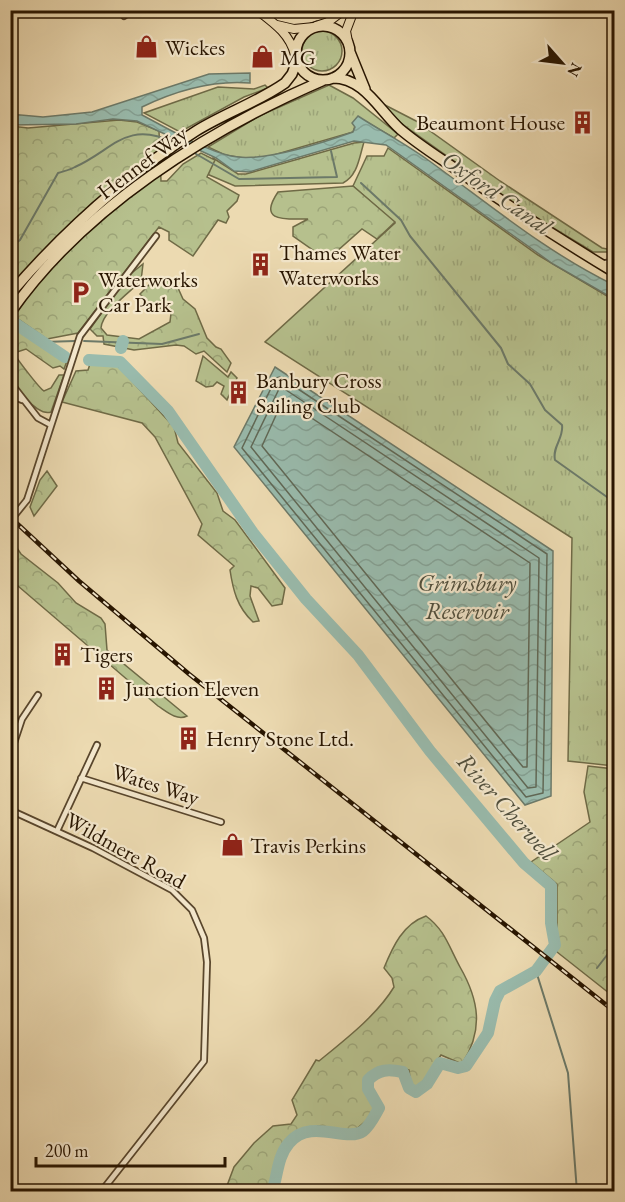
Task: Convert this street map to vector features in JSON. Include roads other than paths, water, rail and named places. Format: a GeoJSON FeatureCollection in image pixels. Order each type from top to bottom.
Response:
{"type":"FeatureCollection","features":[{"type":"Feature","properties":{"kind":"highway"},"geometry":{"type":"LineString","coordinates":[[365,91],[348,42],[338,30],[315,26],[302,35],[296,58],[310,77],[347,80],[365,91],[392,121],[417,142],[536,224],[614,271]]}},
{"type":"Feature","properties":{"kind":"highway"},"geometry":{"type":"LineString","coordinates":[[328,79],[343,70],[350,52]]}},
{"type":"Feature","properties":{"kind":"highway","name":"Hennef Way"},"geometry":{"type":"LineString","coordinates":[[10,294],[71,228],[103,198],[173,146],[285,83],[292,74],[296,58]]}},
{"type":"Feature","properties":{"kind":"highway","name":"Hennef Way"},"geometry":{"type":"LineString","coordinates":[[10,313],[79,237],[143,182],[206,139],[269,104],[328,79]]}},
{"type":"Feature","properties":{"kind":"main road"},"geometry":{"type":"LineString","coordinates":[[257,10],[276,24],[288,39],[296,58]]}},
{"type":"Feature","properties":{"kind":"main road"},"geometry":{"type":"LineString","coordinates":[[276,24],[294,29],[315,26],[328,22],[344,10]]}},
{"type":"Feature","properties":{"kind":"main road"},"geometry":{"type":"LineString","coordinates":[[348,42],[346,31],[354,10]]}},
{"type":"Feature","properties":{"kind":"street"},"geometry":{"type":"LineString","coordinates":[[124,16],[132,10]]}},
{"type":"Feature","properties":{"kind":"street"},"geometry":{"type":"LineString","coordinates":[[10,521],[27,500],[74,350],[90,321],[156,236]]}},
{"type":"Feature","properties":{"kind":"street"},"geometry":{"type":"LineString","coordinates":[[599,263],[615,262]]}},
{"type":"Feature","properties":{"kind":"street"},"geometry":{"type":"LineString","coordinates":[[10,382],[38,418],[51,425]]}},
{"type":"Feature","properties":{"kind":"street"},"geometry":{"type":"LineString","coordinates":[[10,395],[25,401]]}},
{"type":"Feature","properties":{"kind":"street"},"geometry":{"type":"LineString","coordinates":[[10,755],[22,719],[38,695]]}},
{"type":"Feature","properties":{"kind":"street","name":"Wates Way"},"geometry":{"type":"LineString","coordinates":[[57,831],[97,745]]}},
{"type":"Feature","properties":{"kind":"street","name":"Wates Way"},"geometry":{"type":"LineString","coordinates":[[81,778],[221,822]]}},
{"type":"Feature","properties":{"kind":"street","name":"Wildmere Road"},"geometry":{"type":"LineString","coordinates":[[10,810],[164,885],[180,896],[198,919],[206,948],[204,1061],[101,1191]]}},
{"type":"Feature","properties":{"kind":"water"},"geometry":{"type":"Polygon","coordinates":[[[250,73],[250,83],[222,83],[194,88],[142,107],[142,115],[210,149],[231,156],[244,157],[259,157],[292,151],[353,132],[355,127],[352,123],[358,116],[420,154],[541,243],[614,285],[614,299],[553,264],[386,145],[354,141],[249,172],[234,171],[216,158],[137,121],[113,119],[76,124],[11,125],[10,114],[43,117],[92,112],[209,74],[250,73]]]}},
{"type":"Feature","properties":{"kind":"water","name":"Grimsbury Reservoir"},"geometry":{"type":"Polygon","coordinates":[[[275,367],[553,551],[551,796],[525,805],[234,447],[275,367]]]}},
{"type":"Feature","properties":{"kind":"waterway"},"geometry":{"type":"LineString","coordinates":[[10,248],[20,240],[58,173],[73,168],[131,136],[143,134],[173,142]]}},
{"type":"Feature","properties":{"kind":"waterway"},"geometry":{"type":"LineString","coordinates":[[191,151],[239,179],[337,177],[331,151]]}},
{"type":"Feature","properties":{"kind":"waterway"},"geometry":{"type":"LineString","coordinates":[[361,183],[401,220],[410,236],[501,348],[508,364],[530,384],[545,410],[562,425],[555,460],[614,502]]}},
{"type":"Feature","properties":{"kind":"waterway","name":"River Cherwell"},"geometry":{"type":"LineString","coordinates":[[10,320],[65,357]]}},
{"type":"Feature","properties":{"kind":"waterway"},"geometry":{"type":"LineString","coordinates":[[84,341],[162,344],[199,334]]}},
{"type":"Feature","properties":{"kind":"waterway"},"geometry":{"type":"LineString","coordinates":[[43,342],[75,341]]}},
{"type":"Feature","properties":{"kind":"waterway"},"geometry":{"type":"LineString","coordinates":[[121,348],[123,341]]}},
{"type":"Feature","properties":{"kind":"waterway","name":"River Cherwell"},"geometry":{"type":"LineString","coordinates":[[89,360],[120,362],[168,411],[253,533],[306,599],[358,655],[430,751],[524,863],[551,886],[551,923],[555,945],[536,971],[500,991],[495,1001],[488,1033],[466,1066],[458,1068],[440,1063],[427,1084],[416,1092],[409,1088],[403,1072],[388,1070],[376,1074],[368,1080],[368,1089],[379,1108],[368,1126],[356,1134],[318,1131],[298,1136],[289,1143],[282,1154],[272,1192]]}},
{"type":"Feature","properties":{"kind":"waterway"},"geometry":{"type":"LineString","coordinates":[[597,968],[614,946]]}},
{"type":"Feature","properties":{"kind":"waterway"},"geometry":{"type":"LineString","coordinates":[[536,971],[568,1073],[577,1192]]}},
{"type":"Feature","properties":{"kind":"railway"},"geometry":{"type":"LineString","coordinates":[[10,517],[79,581],[189,674],[614,1011]]}},
{"type":"Feature","properties":{"kind":"place","name":"Wickes"},"geometry":{"type":"Point","coordinates":[147,47]}},
{"type":"Feature","properties":{"kind":"place","name":"MG"},"geometry":{"type":"Point","coordinates":[262,57]}},
{"type":"Feature","properties":{"kind":"place","name":"Beaumont House"},"geometry":{"type":"Point","coordinates":[583,122]}},
{"type":"Feature","properties":{"kind":"place","name":"Thames Water Waterworks"},"geometry":{"type":"Point","coordinates":[261,265]}},
{"type":"Feature","properties":{"kind":"place","name":"Waterworks Car Park"},"geometry":{"type":"Point","coordinates":[80,292]}},
{"type":"Feature","properties":{"kind":"place","name":"Banbury Cross Sailing Club"},"geometry":{"type":"Point","coordinates":[238,393]}},
{"type":"Feature","properties":{"kind":"place","name":"Tigers"},"geometry":{"type":"Point","coordinates":[62,654]}},
{"type":"Feature","properties":{"kind":"place","name":"Junction Eleven"},"geometry":{"type":"Point","coordinates":[107,688]}},
{"type":"Feature","properties":{"kind":"place","name":"Henry Stone Ltd."},"geometry":{"type":"Point","coordinates":[188,738]}},
{"type":"Feature","properties":{"kind":"place","name":"Travis Perkins"},"geometry":{"type":"Point","coordinates":[232,845]}},
{"type":"Feature","properties":{"kind":"water label","name":"Oxford Canal"},"geometry":{"type":"Point","coordinates":[497,193]}}]}
